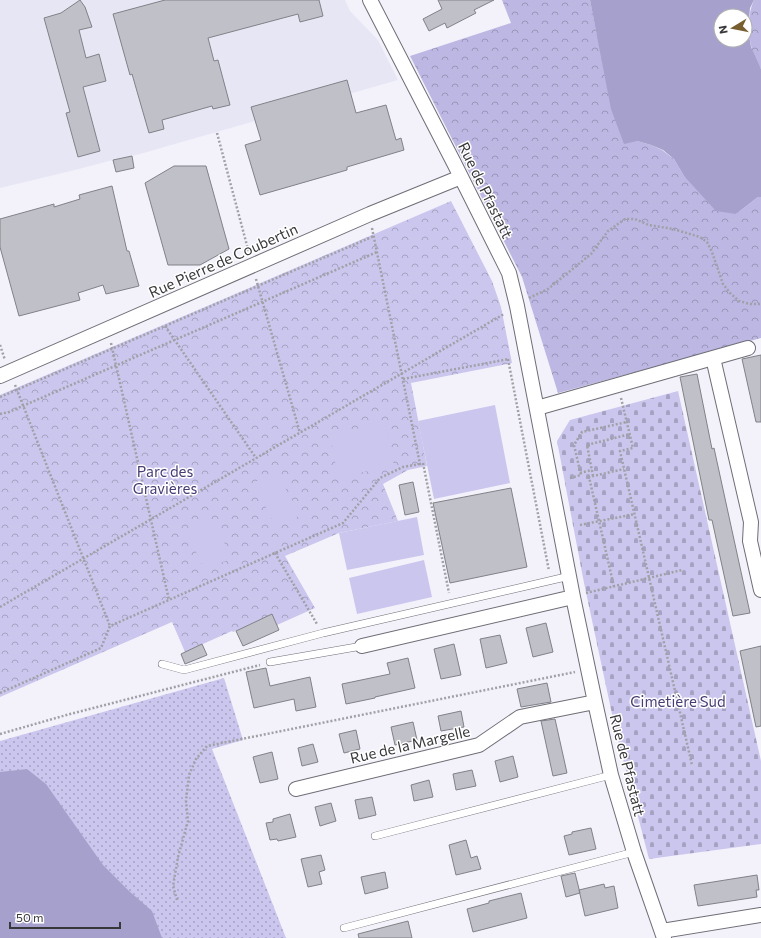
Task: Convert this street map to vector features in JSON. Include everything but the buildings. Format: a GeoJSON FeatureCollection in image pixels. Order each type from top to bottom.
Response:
{"type":"FeatureCollection","features":[{"type":"Feature","properties":{"kind":"street","name":"Rue de Pfastatt"},"geometry":{"type":"LineString","coordinates":[[370,0],[509,273],[517,306],[570,576],[579,595],[588,669],[611,775],[634,852],[663,935]]}},
{"type":"Feature","properties":{"kind":"street","name":"Rue Pierre de Coubertin"},"geometry":{"type":"LineString","coordinates":[[5,374],[370,214],[461,177]]}},
{"type":"Feature","properties":{"kind":"street"},"geometry":{"type":"LineString","coordinates":[[537,408],[585,398],[618,385],[748,348]]}},
{"type":"Feature","properties":{"kind":"street"},"geometry":{"type":"LineString","coordinates":[[713,358],[751,522],[750,541],[761,590]]}},
{"type":"Feature","properties":{"kind":"street"},"geometry":{"type":"LineString","coordinates":[[362,646],[579,595]]}},
{"type":"Feature","properties":{"kind":"street","name":"Rue de la Margelle"},"geometry":{"type":"LineString","coordinates":[[296,789],[479,745],[520,717],[595,702]]}},
{"type":"Feature","properties":{"kind":"street"},"geometry":{"type":"LineString","coordinates":[[663,935],[761,915]]}},
{"type":"Feature","properties":{"kind":"lane"},"geometry":{"type":"LineString","coordinates":[[162,664],[184,670],[323,633],[570,576]]}},
{"type":"Feature","properties":{"kind":"lane"},"geometry":{"type":"LineString","coordinates":[[270,662],[362,646]]}},
{"type":"Feature","properties":{"kind":"lane"},"geometry":{"type":"LineString","coordinates":[[375,836],[611,775]]}},
{"type":"Feature","properties":{"kind":"lane"},"geometry":{"type":"LineString","coordinates":[[344,928],[634,852]]}},
{"type":"Feature","properties":{"kind":"path"},"geometry":{"type":"LineString","coordinates":[[217,133],[252,266],[300,433]]}},
{"type":"Feature","properties":{"kind":"path"},"geometry":{"type":"LineString","coordinates":[[370,214],[420,464],[423,464],[451,603]]}},
{"type":"Feature","properties":{"kind":"path"},"geometry":{"type":"LineString","coordinates":[[0,608],[529,298],[548,289],[591,254],[608,231],[625,219],[635,219],[649,225],[672,229],[700,237],[707,242],[712,252],[722,284],[730,293],[739,301],[750,304],[761,304]]}},
{"type":"Feature","properties":{"kind":"path"},"geometry":{"type":"LineString","coordinates":[[0,397],[374,236]]}},
{"type":"Feature","properties":{"kind":"path"},"geometry":{"type":"LineString","coordinates":[[0,414],[23,406],[377,252]]}},
{"type":"Feature","properties":{"kind":"path"},"geometry":{"type":"LineString","coordinates":[[165,326],[256,458]]}},
{"type":"Feature","properties":{"kind":"path"},"geometry":{"type":"LineString","coordinates":[[106,329],[117,365],[169,600]]}},
{"type":"Feature","properties":{"kind":"path"},"geometry":{"type":"LineString","coordinates":[[403,379],[527,356]]}},
{"type":"Feature","properties":{"kind":"path"},"geometry":{"type":"LineString","coordinates":[[508,359],[551,581]]}},
{"type":"Feature","properties":{"kind":"path"},"geometry":{"type":"LineString","coordinates":[[5,374],[17,390],[110,626]]}},
{"type":"Feature","properties":{"kind":"path"},"geometry":{"type":"LineString","coordinates":[[618,385],[633,448],[620,451],[692,765]]}},
{"type":"Feature","properties":{"kind":"path"},"geometry":{"type":"LineString","coordinates":[[580,473],[574,445],[582,432],[627,422]]}},
{"type":"Feature","properties":{"kind":"path"},"geometry":{"type":"LineString","coordinates":[[593,476],[587,445],[630,434]]}},
{"type":"Feature","properties":{"kind":"path"},"geometry":{"type":"LineString","coordinates":[[0,693],[101,648],[110,626],[343,524],[380,478],[404,467],[420,464]]}},
{"type":"Feature","properties":{"kind":"path"},"geometry":{"type":"LineString","coordinates":[[614,587],[589,477],[624,469]]}},
{"type":"Feature","properties":{"kind":"path"},"geometry":{"type":"LineString","coordinates":[[570,478],[580,475],[580,473],[592,470]]}},
{"type":"Feature","properties":{"kind":"path"},"geometry":{"type":"LineString","coordinates":[[580,525],[635,514]]}},
{"type":"Feature","properties":{"kind":"path"},"geometry":{"type":"LineString","coordinates":[[275,553],[323,633]]}},
{"type":"Feature","properties":{"kind":"path"},"geometry":{"type":"LineString","coordinates":[[579,595],[682,570]]}},
{"type":"Feature","properties":{"kind":"path"},"geometry":{"type":"LineString","coordinates":[[0,734],[70,714],[270,662]]}},
{"type":"Feature","properties":{"kind":"path"},"geometry":{"type":"LineString","coordinates":[[177,900],[173,886],[178,857],[188,821],[186,801],[189,775],[196,759],[207,746],[588,669]]}},
{"type":"Feature","properties":{"kind":"shaded area"},"geometry":{"type":"Polygon","coordinates":[[[0,0],[345,0],[350,11],[378,40],[398,80],[140,154],[0,188],[0,0]]]}},
{"type":"Feature","properties":{"kind":"shaded area"},"geometry":{"type":"Polygon","coordinates":[[[590,0],[754,0],[750,8],[713,8],[713,48],[751,48],[761,69],[761,197],[758,197],[736,214],[716,211],[684,176],[674,159],[663,150],[637,141],[624,144],[611,109],[590,0]]]}},
{"type":"Feature","properties":{"kind":"shaded area"},"geometry":{"type":"Polygon","coordinates":[[[27,769],[46,784],[103,865],[152,911],[162,938],[0,938],[0,772],[27,769]]]}},
{"type":"Feature","properties":{"kind":"green space"},"geometry":{"type":"Polygon","coordinates":[[[502,0],[590,0],[597,35],[637,141],[662,150],[674,159],[684,176],[736,214],[758,197],[761,197],[761,338],[558,393],[522,277],[410,56],[511,23],[502,0]]]}},
{"type":"Feature","properties":{"kind":"green space"},"geometry":{"type":"Polygon","coordinates":[[[754,0],[761,0],[761,69],[752,48],[753,8],[751,8],[754,0]]]}},
{"type":"Feature","properties":{"kind":"green space","name":"Parc des Gravières"},"geometry":{"type":"Polygon","coordinates":[[[451,201],[492,281],[501,307],[512,363],[411,383],[427,466],[408,470],[383,484],[398,521],[339,533],[285,556],[315,608],[277,625],[272,615],[185,652],[172,622],[0,697],[0,395],[451,201]]]}},
{"type":"Feature","properties":{"kind":"green space","name":"Cimetière Sud"},"geometry":{"type":"Polygon","coordinates":[[[678,391],[761,761],[761,844],[649,859],[615,728],[584,583],[557,441],[570,420],[678,391]]]}},
{"type":"Feature","properties":{"kind":"green space"},"geometry":{"type":"Polygon","coordinates":[[[495,405],[510,483],[434,499],[418,421],[495,405]]]}},
{"type":"Feature","properties":{"kind":"green space"},"geometry":{"type":"Polygon","coordinates":[[[386,423],[394,466],[338,477],[330,434],[386,423]]]}},
{"type":"Feature","properties":{"kind":"green space"},"geometry":{"type":"Polygon","coordinates":[[[276,471],[300,515],[277,528],[253,483],[276,471]]]}},
{"type":"Feature","properties":{"kind":"green space"},"geometry":{"type":"Polygon","coordinates":[[[417,517],[424,555],[347,570],[339,533],[417,517]]]}},
{"type":"Feature","properties":{"kind":"green space"},"geometry":{"type":"Polygon","coordinates":[[[211,520],[233,558],[205,569],[186,533],[211,520]]]}},
{"type":"Feature","properties":{"kind":"green space"},"geometry":{"type":"Polygon","coordinates":[[[424,560],[432,597],[357,614],[349,578],[424,560]]]}},
{"type":"Feature","properties":{"kind":"green space"},"geometry":{"type":"Polygon","coordinates":[[[224,678],[243,740],[212,749],[286,938],[0,938],[0,741],[224,678]]]}}]}
